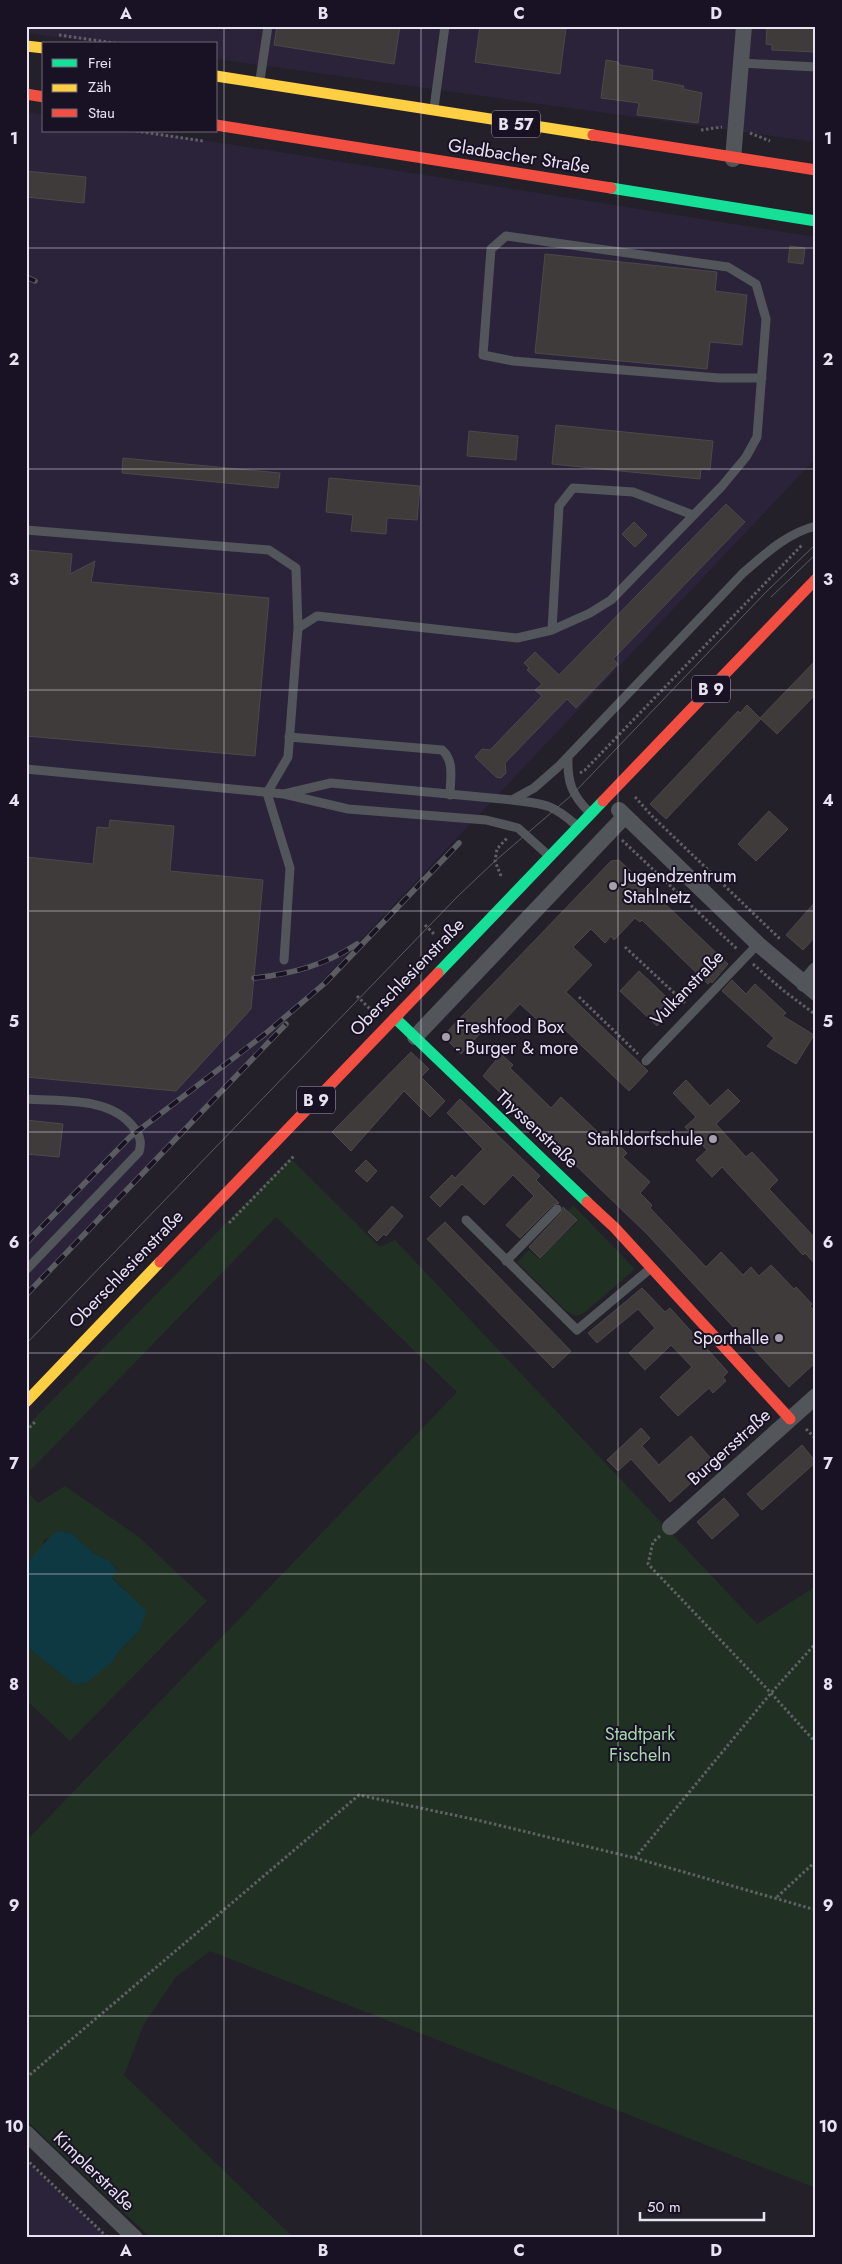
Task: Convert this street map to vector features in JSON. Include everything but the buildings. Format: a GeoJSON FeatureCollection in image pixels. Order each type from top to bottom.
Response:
{"type":"FeatureCollection","features":[{"type":"Feature","properties":{"kind":"main road"},"geometry":{"type":"LineString","coordinates":[[26,46],[42,48]]}},
{"type":"Feature","properties":{"kind":"main road","name":"Gladbacher Straße"},"geometry":{"type":"LineString","coordinates":[[218,76],[816,170]]}},
{"type":"Feature","properties":{"kind":"main road"},"geometry":{"type":"LineString","coordinates":[[26,94],[42,97]]}},
{"type":"Feature","properties":{"kind":"main road","name":"Gladbacher Straße"},"geometry":{"type":"LineString","coordinates":[[218,125],[816,221]]}},
{"type":"Feature","properties":{"kind":"main road","name":"Oberschlesienstraße"},"geometry":{"type":"LineString","coordinates":[[26,1402],[816,579]]}},
{"type":"Feature","properties":{"kind":"main road","name":"Thyssenstraße"},"geometry":{"type":"LineString","coordinates":[[395,1018],[570,1184],[652,1268],[790,1419]]}},
{"type":"Feature","properties":{"kind":"street"},"geometry":{"type":"LineString","coordinates":[[733,158],[744,26]]}},
{"type":"Feature","properties":{"kind":"street"},"geometry":{"type":"LineString","coordinates":[[606,798],[758,944],[810,988],[816,970]]}},
{"type":"Feature","properties":{"kind":"street"},"geometry":{"type":"LineString","coordinates":[[415,1037],[625,816]]}},
{"type":"Feature","properties":{"kind":"street","name":"Burgersstraße"},"geometry":{"type":"LineString","coordinates":[[670,1527],[816,1396]]}},
{"type":"Feature","properties":{"kind":"street","name":"Kimplerstraße"},"geometry":{"type":"LineString","coordinates":[[26,2133],[135,2238]]}},
{"type":"Feature","properties":{"kind":"lane"},"geometry":{"type":"LineString","coordinates":[[260,83],[268,26]]}},
{"type":"Feature","properties":{"kind":"lane"},"geometry":{"type":"LineString","coordinates":[[434,111],[445,26]]}},
{"type":"Feature","properties":{"kind":"lane"},"geometry":{"type":"LineString","coordinates":[[741,62],[816,68]]}},
{"type":"Feature","properties":{"kind":"lane"},"geometry":{"type":"LineString","coordinates":[[298,628],[317,616],[516,638],[552,630],[590,613],[611,600],[693,516],[746,456],[757,437],[762,378],[766,319],[756,284],[728,267],[506,236],[491,249],[483,355],[513,362],[719,378],[762,378]]}},
{"type":"Feature","properties":{"kind":"lane"},"geometry":{"type":"LineString","coordinates":[[552,630],[559,506],[573,488],[633,492],[693,516]]}},
{"type":"Feature","properties":{"kind":"lane"},"geometry":{"type":"LineString","coordinates":[[512,800],[534,788],[568,757],[743,573],[770,550],[798,532],[816,526]]}},
{"type":"Feature","properties":{"kind":"lane"},"geometry":{"type":"LineString","coordinates":[[26,530],[269,550],[296,568],[298,628],[288,757],[267,793],[290,868],[284,960]]}},
{"type":"Feature","properties":{"kind":"lane"},"geometry":{"type":"LineString","coordinates":[[289,737],[442,750],[448,755],[450,766],[450,795]]}},
{"type":"Feature","properties":{"kind":"lane"},"geometry":{"type":"LineString","coordinates":[[568,757],[568,781],[577,799],[591,814]]}},
{"type":"Feature","properties":{"kind":"lane"},"geometry":{"type":"LineString","coordinates":[[26,769],[284,794],[348,809],[486,820],[518,828],[550,857]]}},
{"type":"Feature","properties":{"kind":"lane"},"geometry":{"type":"LineString","coordinates":[[284,794],[330,783],[512,800],[544,804],[557,808],[578,827]]}},
{"type":"Feature","properties":{"kind":"lane","name":"Vulkanstraße"},"geometry":{"type":"LineString","coordinates":[[646,1061],[758,944]]}},
{"type":"Feature","properties":{"kind":"lane"},"geometry":{"type":"LineString","coordinates":[[26,1100],[113,1108],[128,1120],[140,1136],[142,1145],[139,1152],[26,1270]]}},
{"type":"Feature","properties":{"kind":"lane"},"geometry":{"type":"LineString","coordinates":[[506,1261],[557,1209]]}},
{"type":"Feature","properties":{"kind":"lane"},"geometry":{"type":"LineString","coordinates":[[466,1220],[577,1330],[652,1268]]}},
{"type":"Feature","properties":{"kind":"path"},"geometry":{"type":"LineString","coordinates":[[55,34],[108,42]]}},
{"type":"Feature","properties":{"kind":"path"},"geometry":{"type":"LineString","coordinates":[[568,781],[585,770],[808,539]]}},
{"type":"Feature","properties":{"kind":"path"},"geometry":{"type":"LineString","coordinates":[[631,792],[652,816],[784,943]]}},
{"type":"Feature","properties":{"kind":"path"},"geometry":{"type":"LineString","coordinates":[[495,882],[502,875],[495,861],[497,849],[518,828]]}},
{"type":"Feature","properties":{"kind":"path"},"geometry":{"type":"LineString","coordinates":[[425,925],[434,934]]}},
{"type":"Feature","properties":{"kind":"path"},"geometry":{"type":"LineString","coordinates":[[625,947],[693,1012]]}},
{"type":"Feature","properties":{"kind":"path"},"geometry":{"type":"LineString","coordinates":[[579,997],[646,1061]]}},
{"type":"Feature","properties":{"kind":"path"},"geometry":{"type":"LineString","coordinates":[[367,1020],[380,1005]]}},
{"type":"Feature","properties":{"kind":"path"},"geometry":{"type":"LineString","coordinates":[[670,1527],[653,1542],[648,1564],[816,1743]]}},
{"type":"Feature","properties":{"kind":"path"},"geometry":{"type":"LineString","coordinates":[[635,1858],[771,1693],[816,1643]]}},
{"type":"Feature","properties":{"kind":"path"},"geometry":{"type":"LineString","coordinates":[[26,2078],[359,1795],[477,1820],[635,1858],[816,1910]]}},
{"type":"Feature","properties":{"kind":"path"},"geometry":{"type":"LineString","coordinates":[[776,1898],[816,1862]]}},
{"type":"Feature","properties":{"kind":"path"},"geometry":{"type":"LineString","coordinates":[[26,2159],[108,2238]]}},
{"type":"Feature","properties":{"kind":"shaded area"},"geometry":{"type":"Polygon","coordinates":[[[26,26],[816,26],[816,142],[218,59],[218,42],[92,42],[26,33],[26,26]]]}},
{"type":"Feature","properties":{"kind":"shaded area"},"geometry":{"type":"Polygon","coordinates":[[[26,112],[42,115],[42,132],[152,132],[816,237],[816,458],[26,1294],[26,112]]]}},
{"type":"Feature","properties":{"kind":"shaded area"},"geometry":{"type":"Polygon","coordinates":[[[26,2161],[107,2238],[26,2238],[26,2161]]]}},
{"type":"Feature","properties":{"kind":"green space","name":"Stadtpark Fischeln"},"geometry":{"type":"Polygon","coordinates":[[[290,1158],[380,1247],[395,1240],[757,1624],[816,1586],[816,2188],[210,1951],[176,1977],[144,2024],[124,2075],[294,2238],[151,2238],[26,2120],[26,1841],[457,1392],[276,1217],[26,1475],[26,1427],[290,1158]]]}},
{"type":"Feature","properties":{"kind":"green space"},"geometry":{"type":"Polygon","coordinates":[[[573,1205],[635,1269],[584,1313],[575,1316],[565,1310],[517,1262],[529,1250],[539,1259],[577,1222],[567,1212],[573,1205]]]}},
{"type":"Feature","properties":{"kind":"green space"},"geometry":{"type":"Polygon","coordinates":[[[65,1486],[139,1537],[207,1601],[70,1741],[26,1700],[26,1646],[74,1684],[112,1662],[120,1650],[140,1630],[125,1590],[112,1577],[117,1569],[108,1560],[93,1553],[71,1533],[45,1539],[40,1552],[26,1564],[26,1491],[38,1503],[65,1486]]]}},
{"type":"Feature","properties":{"kind":"water"},"geometry":{"type":"Polygon","coordinates":[[[58,1531],[71,1533],[93,1553],[108,1560],[117,1570],[112,1578],[146,1611],[140,1630],[120,1650],[112,1662],[86,1683],[74,1684],[26,1646],[26,1564],[49,1538],[58,1531]]]}},
{"type":"Feature","properties":{"kind":"tram line"},"geometry":{"type":"LineString","coordinates":[[26,1344],[457,897],[495,861],[573,794],[766,592],[816,544]]}},
{"type":"Feature","properties":{"kind":"tram line"},"geometry":{"type":"LineString","coordinates":[[771,597],[816,554]]}},
{"type":"Feature","properties":{"kind":"railway"},"geometry":{"type":"LineString","coordinates":[[26,277],[35,281]]}},
{"type":"Feature","properties":{"kind":"railway"},"geometry":{"type":"LineString","coordinates":[[26,1243],[130,1137],[265,1034],[325,983],[459,843]]}},
{"type":"Feature","properties":{"kind":"railway"},"geometry":{"type":"LineString","coordinates":[[254,978],[282,974],[308,967],[333,958],[357,944]]}},
{"type":"Feature","properties":{"kind":"railway"},"geometry":{"type":"LineString","coordinates":[[26,1295],[286,1024]]}},
{"type":"Feature","properties":{"kind":"traffic: fast"},"geometry":{"type":"LineString","coordinates":[[611,188],[816,221]]}},
{"type":"Feature","properties":{"kind":"traffic: fast"},"geometry":{"type":"LineString","coordinates":[[438,973],[603,801]]}},
{"type":"Feature","properties":{"kind":"traffic: fast"},"geometry":{"type":"LineString","coordinates":[[395,1018],[587,1202]]}},
{"type":"Feature","properties":{"kind":"traffic: slow"},"geometry":{"type":"LineString","coordinates":[[26,46],[42,48]]}},
{"type":"Feature","properties":{"kind":"traffic: slow"},"geometry":{"type":"LineString","coordinates":[[218,76],[593,135]]}},
{"type":"Feature","properties":{"kind":"traffic: slow"},"geometry":{"type":"LineString","coordinates":[[26,1402],[160,1262]]}},
{"type":"Feature","properties":{"kind":"traffic: jam"},"geometry":{"type":"LineString","coordinates":[[26,94],[42,97]]}},
{"type":"Feature","properties":{"kind":"traffic: jam"},"geometry":{"type":"LineString","coordinates":[[218,125],[611,188]]}},
{"type":"Feature","properties":{"kind":"traffic: jam"},"geometry":{"type":"LineString","coordinates":[[593,135],[816,170]]}},
{"type":"Feature","properties":{"kind":"traffic: jam"},"geometry":{"type":"LineString","coordinates":[[603,801],[816,579]]}},
{"type":"Feature","properties":{"kind":"traffic: jam"},"geometry":{"type":"LineString","coordinates":[[160,1262],[438,973]]}},
{"type":"Feature","properties":{"kind":"traffic: jam"},"geometry":{"type":"LineString","coordinates":[[587,1202],[615,1228],[790,1419]]}},
{"type":"Feature","properties":{"kind":"place","name":"Jugendzentrum Stahlnetz"},"geometry":{"type":"Point","coordinates":[613,886]}},
{"type":"Feature","properties":{"kind":"place","name":"Freshfood Box - Burger & more"},"geometry":{"type":"Point","coordinates":[446,1037]}},
{"type":"Feature","properties":{"kind":"place","name":"Stahldorfschule"},"geometry":{"type":"Point","coordinates":[713,1139]}},
{"type":"Feature","properties":{"kind":"place","name":"Sporthalle"},"geometry":{"type":"Point","coordinates":[779,1338]}}]}
